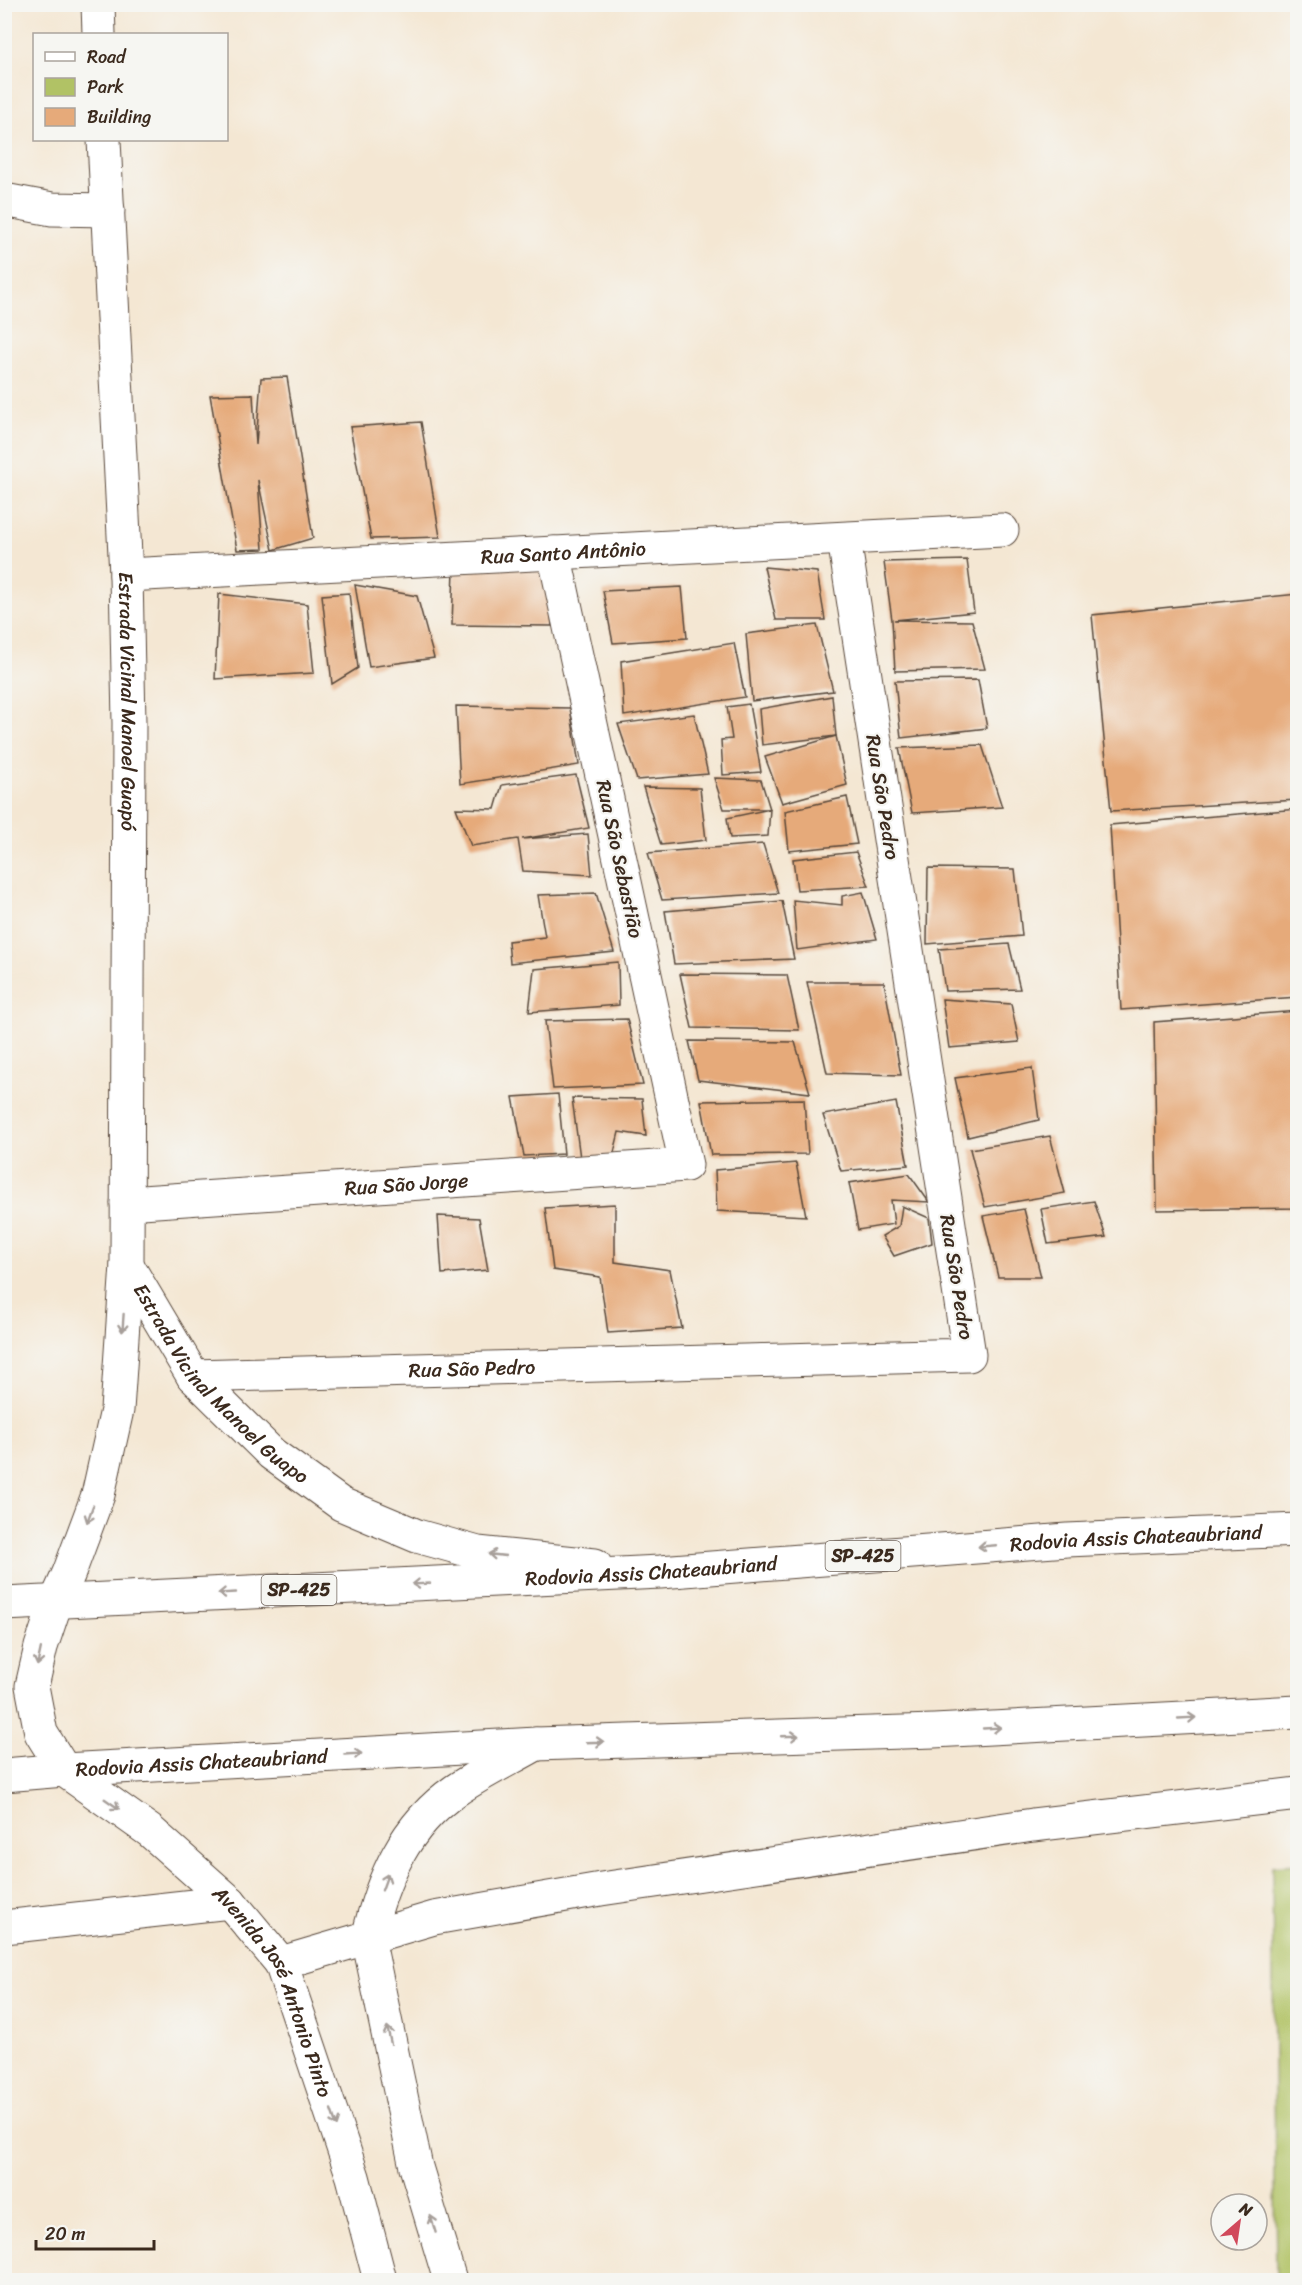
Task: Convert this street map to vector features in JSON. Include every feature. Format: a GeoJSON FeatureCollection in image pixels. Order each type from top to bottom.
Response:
{"type":"FeatureCollection","features":[{"type":"Feature","properties":{"kind":"main road"},"geometry":{"type":"LineString","coordinates":[[98,4],[99,33]]}},
{"type":"Feature","properties":{"kind":"main road","name":"Estrada Vicinal Manoel Guapó"},"geometry":{"type":"LineString","coordinates":[[104,141],[126,575],[129,723],[127,1265]]}},
{"type":"Feature","properties":{"kind":"main road"},"geometry":{"type":"LineString","coordinates":[[4,200],[52,209],[108,210]]}},
{"type":"Feature","properties":{"kind":"main road","name":"Rua Santo Antônio"},"geometry":{"type":"LineString","coordinates":[[126,575],[1002,530]]}},
{"type":"Feature","properties":{"kind":"main road","name":"Rua São Pedro"},"geometry":{"type":"LineString","coordinates":[[193,1376],[969,1355],[844,539]]}},
{"type":"Feature","properties":{"kind":"main road","name":"Rua São Sebastião"},"geometry":{"type":"LineString","coordinates":[[554,553],[686,1166]]}},
{"type":"Feature","properties":{"kind":"main road","name":"Rua São Jorge"},"geometry":{"type":"LineString","coordinates":[[126,1203],[686,1166]]}},
{"type":"Feature","properties":{"kind":"main road","name":"Estrada Vicinal Manoel Guapo"},"geometry":{"type":"LineString","coordinates":[[127,1265],[193,1376],[272,1454],[341,1504],[417,1536],[478,1553],[660,1572]]}},
{"type":"Feature","properties":{"kind":"main road","name":"Estrada Vicinal Manoel Guapo"},"geometry":{"type":"LineString","coordinates":[[64,1770],[41,1733],[32,1686],[41,1647],[56,1602],[98,1495],[117,1410],[127,1265]]}},
{"type":"Feature","properties":{"kind":"main road","name":"Rodovia Assis Chateaubriand"},"geometry":{"type":"LineString","coordinates":[[4,1604],[660,1572],[1067,1540],[1298,1530]]}},
{"type":"Feature","properties":{"kind":"main road","name":"Rodovia Assis Chateaubriand"},"geometry":{"type":"LineString","coordinates":[[4,1775],[536,1744],[934,1731],[1298,1712]]}},
{"type":"Feature","properties":{"kind":"main road"},"geometry":{"type":"LineString","coordinates":[[450,2280],[416,2167],[368,1938],[374,1913],[393,1860],[419,1822],[455,1791],[536,1744]]}},
{"type":"Feature","properties":{"kind":"main road","name":"Avenida José Antonio Pinto"},"geometry":{"type":"LineString","coordinates":[[64,1770],[150,1831],[230,1902],[281,1963],[353,2177],[380,2280]]}},
{"type":"Feature","properties":{"kind":"main road"},"geometry":{"type":"LineString","coordinates":[[281,1963],[434,1918],[601,1889],[1033,1825],[1298,1794]]}},
{"type":"Feature","properties":{"kind":"main road"},"geometry":{"type":"LineString","coordinates":[[4,1927],[230,1902]]}},
{"type":"Feature","properties":{"kind":"green space"},"geometry":{"type":"Polygon","coordinates":[[[1297,1864],[1297,2280],[1276,2280],[1272,1866],[1297,1864]]]}},
{"type":"Feature","properties":{"kind":"building"},"geometry":{"type":"Polygon","coordinates":[[[287,377],[313,538],[273,550],[258,480],[263,549],[237,550],[210,395],[253,394],[256,445],[261,378],[287,377]]]}},
{"type":"Feature","properties":{"kind":"building"},"geometry":{"type":"Polygon","coordinates":[[[421,422],[440,537],[371,539],[350,427],[421,422]]]}},
{"type":"Feature","properties":{"kind":"building"},"geometry":{"type":"Polygon","coordinates":[[[967,560],[974,612],[894,620],[972,621],[985,669],[895,671],[892,620],[884,562],[967,560]]]}},
{"type":"Feature","properties":{"kind":"building"},"geometry":{"type":"Polygon","coordinates":[[[546,564],[552,626],[452,625],[454,570],[546,564]]]}},
{"type":"Feature","properties":{"kind":"building"},"geometry":{"type":"Polygon","coordinates":[[[764,567],[817,572],[825,620],[776,620],[764,567]]]}},
{"type":"Feature","properties":{"kind":"building"},"geometry":{"type":"Polygon","coordinates":[[[355,585],[417,596],[434,658],[369,667],[355,585]]]}},
{"type":"Feature","properties":{"kind":"building"},"geometry":{"type":"Polygon","coordinates":[[[682,587],[687,638],[613,643],[603,591],[682,587]]]}},
{"type":"Feature","properties":{"kind":"building"},"geometry":{"type":"Polygon","coordinates":[[[349,593],[358,668],[332,684],[322,595],[349,593]]]}},
{"type":"Feature","properties":{"kind":"building"},"geometry":{"type":"Polygon","coordinates":[[[219,594],[307,604],[314,673],[215,679],[219,594]]]}},
{"type":"Feature","properties":{"kind":"building"},"geometry":{"type":"Polygon","coordinates":[[[1298,594],[1298,800],[1111,811],[1092,615],[1298,594]]]}},
{"type":"Feature","properties":{"kind":"building"},"geometry":{"type":"Polygon","coordinates":[[[817,625],[833,691],[752,701],[746,634],[817,625]]]}},
{"type":"Feature","properties":{"kind":"building"},"geometry":{"type":"Polygon","coordinates":[[[734,643],[745,697],[624,716],[621,661],[734,643]]]}},
{"type":"Feature","properties":{"kind":"building"},"geometry":{"type":"Polygon","coordinates":[[[978,680],[987,728],[901,738],[895,681],[978,680]]]}},
{"type":"Feature","properties":{"kind":"building"},"geometry":{"type":"Polygon","coordinates":[[[832,696],[836,736],[762,745],[759,709],[832,696]]]}},
{"type":"Feature","properties":{"kind":"building"},"geometry":{"type":"Polygon","coordinates":[[[749,704],[761,772],[723,775],[721,740],[732,739],[727,707],[749,704]]]}},
{"type":"Feature","properties":{"kind":"building"},"geometry":{"type":"Polygon","coordinates":[[[456,706],[570,708],[579,765],[460,784],[456,706]]]}},
{"type":"Feature","properties":{"kind":"building"},"geometry":{"type":"Polygon","coordinates":[[[694,714],[708,774],[637,780],[618,724],[694,714]]]}},
{"type":"Feature","properties":{"kind":"building"},"geometry":{"type":"Polygon","coordinates":[[[836,736],[847,785],[782,803],[765,757],[836,736]]]}},
{"type":"Feature","properties":{"kind":"building"},"geometry":{"type":"Polygon","coordinates":[[[982,745],[1002,807],[912,813],[899,748],[982,745]]]}},
{"type":"Feature","properties":{"kind":"building"},"geometry":{"type":"Polygon","coordinates":[[[576,775],[589,828],[522,839],[588,834],[592,875],[523,871],[518,839],[471,846],[456,808],[495,809],[502,785],[576,775]]]}},
{"type":"Feature","properties":{"kind":"building"},"geometry":{"type":"Polygon","coordinates":[[[714,778],[761,780],[770,809],[724,809],[714,778]]]}},
{"type":"Feature","properties":{"kind":"building"},"geometry":{"type":"Polygon","coordinates":[[[643,787],[700,788],[706,840],[661,845],[643,787]]]}},
{"type":"Feature","properties":{"kind":"building"},"geometry":{"type":"Polygon","coordinates":[[[847,797],[857,844],[789,851],[785,811],[847,797]]]}},
{"type":"Feature","properties":{"kind":"building"},"geometry":{"type":"Polygon","coordinates":[[[770,809],[768,836],[730,838],[727,818],[770,809]]]}},
{"type":"Feature","properties":{"kind":"building"},"geometry":{"type":"Polygon","coordinates":[[[1298,809],[1298,997],[1121,1010],[1110,825],[1298,809]]]}},
{"type":"Feature","properties":{"kind":"building"},"geometry":{"type":"Polygon","coordinates":[[[763,844],[778,893],[662,900],[648,853],[763,844]]]}},
{"type":"Feature","properties":{"kind":"building"},"geometry":{"type":"Polygon","coordinates":[[[856,852],[869,886],[797,890],[793,859],[856,852]]]}},
{"type":"Feature","properties":{"kind":"building"},"geometry":{"type":"Polygon","coordinates":[[[928,868],[1015,869],[1022,936],[927,944],[928,868]]]}},
{"type":"Feature","properties":{"kind":"building"},"geometry":{"type":"Polygon","coordinates":[[[863,892],[877,939],[797,950],[793,900],[842,905],[842,896],[863,892]]]}},
{"type":"Feature","properties":{"kind":"building"},"geometry":{"type":"Polygon","coordinates":[[[596,893],[614,952],[510,963],[508,941],[545,937],[538,895],[596,893]]]}},
{"type":"Feature","properties":{"kind":"building"},"geometry":{"type":"Polygon","coordinates":[[[782,901],[794,959],[674,964],[665,911],[782,901]]]}},
{"type":"Feature","properties":{"kind":"building"},"geometry":{"type":"Polygon","coordinates":[[[1009,944],[1020,989],[945,991],[939,949],[1009,944]]]}},
{"type":"Feature","properties":{"kind":"building"},"geometry":{"type":"Polygon","coordinates":[[[618,962],[619,1005],[529,1012],[534,969],[618,962]]]}},
{"type":"Feature","properties":{"kind":"building"},"geometry":{"type":"Polygon","coordinates":[[[680,974],[787,975],[799,1030],[692,1028],[680,974]]]}},
{"type":"Feature","properties":{"kind":"building"},"geometry":{"type":"Polygon","coordinates":[[[807,982],[884,982],[901,1075],[827,1073],[807,982]]]}},
{"type":"Feature","properties":{"kind":"building"},"geometry":{"type":"Polygon","coordinates":[[[942,999],[1011,1004],[1019,1042],[949,1048],[942,999]]]}},
{"type":"Feature","properties":{"kind":"building"},"geometry":{"type":"Polygon","coordinates":[[[1298,1011],[1298,1208],[1157,1210],[1154,1022],[1298,1011]]]}},
{"type":"Feature","properties":{"kind":"building"},"geometry":{"type":"Polygon","coordinates":[[[627,1019],[643,1085],[553,1089],[545,1021],[627,1019]]]}},
{"type":"Feature","properties":{"kind":"building"},"geometry":{"type":"Polygon","coordinates":[[[689,1041],[795,1042],[810,1093],[698,1080],[689,1041]]]}},
{"type":"Feature","properties":{"kind":"building"},"geometry":{"type":"Polygon","coordinates":[[[1032,1068],[1039,1120],[968,1137],[955,1078],[1032,1068]]]}},
{"type":"Feature","properties":{"kind":"building"},"geometry":{"type":"Polygon","coordinates":[[[558,1094],[564,1154],[524,1156],[513,1097],[558,1094]]]}},
{"type":"Feature","properties":{"kind":"building"},"geometry":{"type":"Polygon","coordinates":[[[572,1098],[642,1099],[646,1136],[619,1132],[612,1161],[580,1158],[572,1098]]]}},
{"type":"Feature","properties":{"kind":"building"},"geometry":{"type":"Polygon","coordinates":[[[804,1099],[808,1154],[711,1155],[701,1101],[804,1099]]]}},
{"type":"Feature","properties":{"kind":"building"},"geometry":{"type":"Polygon","coordinates":[[[896,1102],[908,1165],[841,1171],[823,1115],[896,1102]]]}},
{"type":"Feature","properties":{"kind":"building"},"geometry":{"type":"Polygon","coordinates":[[[1050,1136],[1065,1193],[985,1207],[970,1149],[1050,1136]]]}},
{"type":"Feature","properties":{"kind":"building"},"geometry":{"type":"Polygon","coordinates":[[[796,1163],[806,1216],[717,1211],[715,1170],[796,1163]]]}},
{"type":"Feature","properties":{"kind":"building"},"geometry":{"type":"Polygon","coordinates":[[[909,1174],[929,1202],[891,1200],[894,1224],[858,1230],[849,1183],[909,1174]]]}},
{"type":"Feature","properties":{"kind":"building"},"geometry":{"type":"Polygon","coordinates":[[[1094,1201],[1106,1237],[1048,1244],[1041,1209],[1094,1201]]]}},
{"type":"Feature","properties":{"kind":"building"},"geometry":{"type":"Polygon","coordinates":[[[615,1204],[615,1262],[670,1270],[682,1328],[608,1333],[600,1277],[553,1270],[545,1208],[615,1204]]]}},
{"type":"Feature","properties":{"kind":"building"},"geometry":{"type":"Polygon","coordinates":[[[902,1206],[929,1218],[932,1243],[894,1256],[882,1236],[899,1226],[902,1206]]]}},
{"type":"Feature","properties":{"kind":"building"},"geometry":{"type":"Polygon","coordinates":[[[1024,1209],[1041,1277],[998,1277],[983,1216],[1024,1209]]]}},
{"type":"Feature","properties":{"kind":"building"},"geometry":{"type":"Polygon","coordinates":[[[438,1216],[479,1218],[488,1270],[442,1274],[438,1216]]]}}]}
